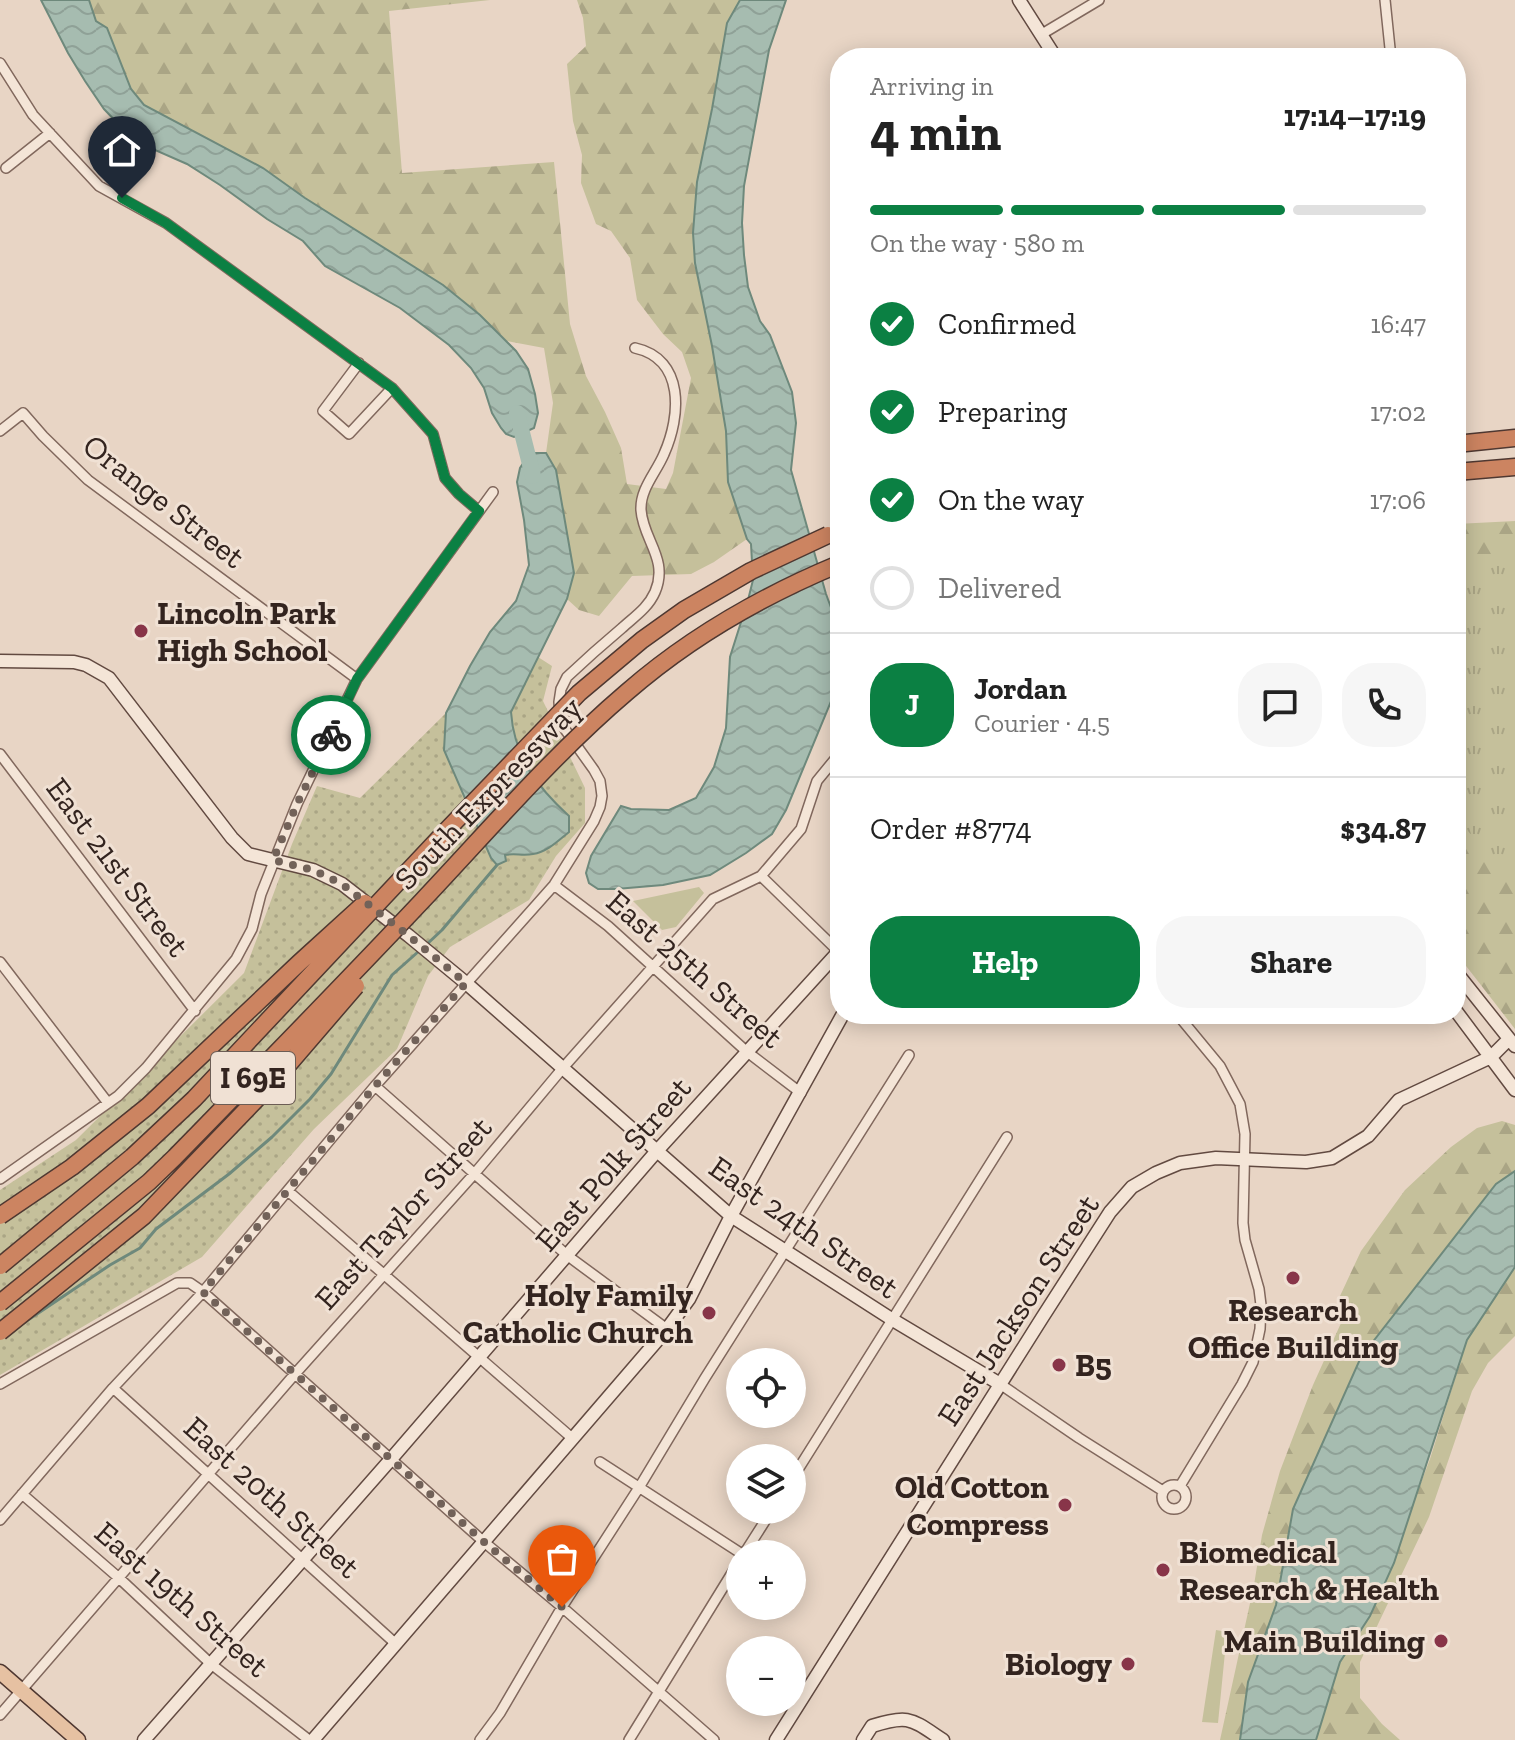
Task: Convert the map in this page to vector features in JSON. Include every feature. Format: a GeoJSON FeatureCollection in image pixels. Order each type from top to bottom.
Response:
{"type":"FeatureCollection","features":[{"type":"Feature","properties":{"kind":"highway"},"geometry":{"type":"LineString","coordinates":[[1466,443],[1515,438]]}},
{"type":"Feature","properties":{"kind":"highway"},"geometry":{"type":"LineString","coordinates":[[1466,471],[1515,467]]}},
{"type":"Feature","properties":{"kind":"highway","name":"South Expressway"},"geometry":{"type":"LineString","coordinates":[[0,1266],[132,1157],[194,1099],[579,693],[642,640],[684,610],[734,580],[830,535]]}},
{"type":"Feature","properties":{"kind":"highway","name":"South Expressway"},"geometry":{"type":"LineString","coordinates":[[0,1303],[149,1182],[334,994],[578,737],[628,690],[690,644],[744,610],[830,568]]}},
{"type":"Feature","properties":{"kind":"highway"},"geometry":{"type":"LineString","coordinates":[[0,1332],[144,1216],[186,1174],[276,1079],[487,832]]}},
{"type":"Feature","properties":{"kind":"highway"},"geometry":{"type":"LineString","coordinates":[[0,1216],[72,1167],[148,1106],[299,963],[444,833]]}},
{"type":"Feature","properties":{"kind":"main road"},"geometry":{"type":"LineString","coordinates":[[0,1672],[78,1740]]}},
{"type":"Feature","properties":{"kind":"street"},"geometry":{"type":"LineString","coordinates":[[1019,0],[1050,48]]}},
{"type":"Feature","properties":{"kind":"street"},"geometry":{"type":"LineString","coordinates":[[1042,34],[1099,0]]}},
{"type":"Feature","properties":{"kind":"street"},"geometry":{"type":"LineString","coordinates":[[1385,0],[1390,48]]}},
{"type":"Feature","properties":{"kind":"street"},"geometry":{"type":"LineString","coordinates":[[0,63],[33,115],[99,186],[166,223],[392,388],[433,434],[445,478],[479,511]]}},
{"type":"Feature","properties":{"kind":"street"},"geometry":{"type":"LineString","coordinates":[[6,168],[50,133]]}},
{"type":"Feature","properties":{"kind":"street"},"geometry":{"type":"LineString","coordinates":[[0,1520],[113,1388],[203,1292],[375,1086],[554,885],[594,821],[602,796],[600,781],[564,728],[559,702],[567,677],[642,611],[650,602],[659,581],[655,550],[641,511],[645,489],[664,454],[673,427],[675,393],[670,372],[664,363],[655,355],[635,348]]}},
{"type":"Feature","properties":{"kind":"street"},"geometry":{"type":"LineString","coordinates":[[359,363],[323,411],[349,434],[392,388]]}},
{"type":"Feature","properties":{"kind":"street","name":"Orange Street"},"geometry":{"type":"LineString","coordinates":[[0,431],[23,413],[88,480],[357,679]]}},
{"type":"Feature","properties":{"kind":"street"},"geometry":{"type":"LineString","coordinates":[[2,1174],[108,1103],[146,1068],[236,959],[252,929],[273,860],[297,804],[357,679],[493,492]]}},
{"type":"Feature","properties":{"kind":"street","name":"East 24th Street"},"geometry":{"type":"LineString","coordinates":[[0,661],[74,662],[109,678],[232,838],[248,854],[313,870],[342,884],[466,983],[731,1216],[1000,1384],[1163,1491]]}},
{"type":"Feature","properties":{"kind":"street","name":"East 21st Street"},"geometry":{"type":"LineString","coordinates":[[0,754],[195,1011]]}},
{"type":"Feature","properties":{"kind":"street","name":"East Taylor Street"},"geometry":{"type":"LineString","coordinates":[[0,1715],[713,899],[761,876],[801,829],[817,781],[830,771]]}},
{"type":"Feature","properties":{"kind":"street"},"geometry":{"type":"LineString","coordinates":[[761,876],[830,943]]}},
{"type":"Feature","properties":{"kind":"street","name":"East 25th Street"},"geometry":{"type":"LineString","coordinates":[[554,885],[608,926],[746,1051],[801,1093]]}},
{"type":"Feature","properties":{"kind":"street"},"geometry":{"type":"LineString","coordinates":[[0,962],[108,1103]]}},
{"type":"Feature","properties":{"kind":"street","name":"East Polk Street"},"geometry":{"type":"LineString","coordinates":[[144,1740],[656,1152],[830,962]]}},
{"type":"Feature","properties":{"kind":"street"},"geometry":{"type":"LineString","coordinates":[[1466,984],[1512,1042]]}},
{"type":"Feature","properties":{"kind":"street"},"geometry":{"type":"LineString","coordinates":[[311,1740],[667,1329],[689,1299],[731,1216],[838,1024]]}},
{"type":"Feature","properties":{"kind":"street"},"geometry":{"type":"LineString","coordinates":[[1180,1486],[1253,1362],[1261,1305],[1245,1240],[1245,1134],[1240,1104],[1220,1066],[1185,1024]]}},
{"type":"Feature","properties":{"kind":"street"},"geometry":{"type":"LineString","coordinates":[[1466,1024],[1515,1090]]}},
{"type":"Feature","properties":{"kind":"street","name":"East Jackson Street"},"geometry":{"type":"LineString","coordinates":[[776,1740],[1110,1212],[1132,1187],[1180,1163],[1216,1158],[1306,1162],[1332,1158],[1368,1136],[1399,1100],[1491,1057],[1512,1042]]}},
{"type":"Feature","properties":{"kind":"street"},"geometry":{"type":"LineString","coordinates":[[480,1740],[500,1713],[562,1607],[909,1055]]}},
{"type":"Feature","properties":{"kind":"street"},"geometry":{"type":"LineString","coordinates":[[375,1086],[568,1256],[667,1329]]}},
{"type":"Feature","properties":{"kind":"street"},"geometry":{"type":"LineString","coordinates":[[806,1457],[1007,1137]]}},
{"type":"Feature","properties":{"kind":"street"},"geometry":{"type":"LineString","coordinates":[[288,1191],[572,1438]]}},
{"type":"Feature","properties":{"kind":"street"},"geometry":{"type":"LineString","coordinates":[[0,1384],[177,1283],[190,1283],[714,1740]]}},
{"type":"Feature","properties":{"kind":"street","name":"East 20th Street"},"geometry":{"type":"LineString","coordinates":[[113,1388],[396,1644]]}},
{"type":"Feature","properties":{"kind":"street"},"geometry":{"type":"LineString","coordinates":[[600,1462],[726,1543]]}},
{"type":"Feature","properties":{"kind":"street"},"geometry":{"type":"LineString","coordinates":[[1171,1485],[1180,1486],[1186,1496],[1185,1503],[1179,1509],[1165,1506],[1163,1491],[1171,1485]]}},
{"type":"Feature","properties":{"kind":"street","name":"East 19th Street"},"geometry":{"type":"LineString","coordinates":[[22,1494],[119,1578],[211,1664],[311,1740]]}},
{"type":"Feature","properties":{"kind":"street"},"geometry":{"type":"LineString","coordinates":[[629,1740],[726,1583]]}},
{"type":"Feature","properties":{"kind":"street"},"geometry":{"type":"LineString","coordinates":[[863,1740],[872,1726],[905,1719],[913,1720],[943,1740]]}},
{"type":"Feature","properties":{"kind":"green space"},"geometry":{"type":"Polygon","coordinates":[[[89,0],[490,0],[389,11],[402,173],[554,162],[570,324],[586,376],[621,448],[627,484],[666,489],[673,473],[691,378],[682,352],[663,334],[637,300],[630,258],[611,231],[596,224],[581,183],[582,155],[573,121],[567,64],[586,46],[583,18],[577,0],[740,0],[727,23],[697,182],[693,233],[695,263],[726,431],[728,482],[747,539],[691,574],[632,576],[599,616],[579,610],[567,599],[574,573],[556,470],[546,453],[553,403],[544,348],[507,341],[443,285],[263,168],[144,105],[131,89],[107,28],[96,21],[89,0]]]}},
{"type":"Feature","properties":{"kind":"green space"},"geometry":{"type":"Polygon","coordinates":[[[1515,521],[1515,1029],[1466,966],[1466,523],[1515,521]]]}},
{"type":"Feature","properties":{"kind":"green space"},"geometry":{"type":"Polygon","coordinates":[[[1515,556],[1515,890],[1466,829],[1466,560],[1515,556]]]}},
{"type":"Feature","properties":{"kind":"green space"},"geometry":{"type":"Polygon","coordinates":[[[538,657],[552,666],[543,701],[585,788],[585,823],[556,856],[529,900],[450,947],[428,976],[397,1049],[314,1129],[202,1257],[0,1375],[0,1190],[76,1140],[244,973],[317,786],[360,798],[446,713],[444,750],[496,865],[508,855],[532,855],[569,816],[530,770],[515,742],[512,728],[512,709],[538,657]]]}},
{"type":"Feature","properties":{"kind":"green space"},"geometry":{"type":"Polygon","coordinates":[[[699,887],[704,893],[676,927],[662,930],[633,901],[699,887]]]}},
{"type":"Feature","properties":{"kind":"green space"},"geometry":{"type":"Polygon","coordinates":[[[1502,1121],[1515,1125],[1515,1171],[1496,1184],[1293,1509],[1276,1605],[1248,1682],[1240,1740],[1220,1740],[1262,1535],[1280,1471],[1313,1385],[1346,1312],[1340,1296],[1361,1251],[1405,1190],[1451,1147],[1477,1128],[1502,1121]]]}},
{"type":"Feature","properties":{"kind":"green space"},"geometry":{"type":"Polygon","coordinates":[[[1515,1267],[1515,1336],[1488,1363],[1472,1391],[1429,1517],[1360,1662],[1360,1698],[1400,1740],[1316,1740],[1340,1662],[1370,1616],[1430,1459],[1467,1340],[1515,1267]]]}},
{"type":"Feature","properties":{"kind":"green space"},"geometry":{"type":"Polygon","coordinates":[[[1216,1630],[1227,1632],[1218,1723],[1202,1722],[1216,1630]]]}},
{"type":"Feature","properties":{"kind":"water"},"geometry":{"type":"Polygon","coordinates":[[[41,0],[89,0],[96,21],[107,28],[131,89],[144,105],[263,168],[443,285],[480,315],[516,351],[528,369],[538,413],[534,428],[514,437],[506,434],[492,413],[484,388],[471,368],[449,345],[400,308],[325,266],[303,241],[220,185],[187,164],[148,147],[123,129],[104,109],[85,81],[41,0]]]}},
{"type":"Feature","properties":{"kind":"water"},"geometry":{"type":"Polygon","coordinates":[[[740,0],[786,0],[769,50],[744,186],[744,255],[748,287],[792,392],[796,423],[791,470],[830,605],[830,704],[786,810],[772,834],[710,875],[663,885],[598,889],[589,883],[586,873],[591,856],[621,806],[669,810],[696,798],[714,767],[726,728],[730,657],[753,580],[751,544],[728,482],[726,431],[695,263],[693,233],[697,182],[727,23],[740,0]]]}},
{"type":"Feature","properties":{"kind":"water"},"geometry":{"type":"Polygon","coordinates":[[[534,453],[546,453],[556,470],[574,573],[567,599],[511,712],[522,757],[537,782],[569,816],[569,832],[543,851],[529,855],[505,855],[506,861],[497,865],[491,858],[444,750],[446,713],[490,632],[516,601],[529,565],[517,482],[520,468],[534,453]]]}},
{"type":"Feature","properties":{"kind":"water"},"geometry":{"type":"Polygon","coordinates":[[[1515,1171],[1515,1267],[1467,1340],[1394,1563],[1370,1616],[1340,1662],[1316,1740],[1240,1740],[1248,1682],[1276,1605],[1293,1509],[1361,1357],[1496,1184],[1515,1171]]]}},
{"type":"Feature","properties":{"kind":"waterway"},"geometry":{"type":"LineString","coordinates":[[517,413],[533,476]]}},
{"type":"Feature","properties":{"kind":"waterway"},"geometry":{"type":"LineString","coordinates":[[425,946],[497,865]]}},
{"type":"Feature","properties":{"kind":"waterway"},"geometry":{"type":"LineString","coordinates":[[22,1324],[140,1248],[156,1229],[272,1137],[331,1074],[392,975],[419,951]]}},
{"type":"Feature","properties":{"kind":"way so far"},"geometry":{"type":"LineString","coordinates":[[331,735],[273,860],[313,870],[342,884],[466,983],[375,1086],[203,1292],[484,1542],[562,1607]]}},
{"type":"Feature","properties":{"kind":"place","name":"Lincoln Park High School"},"geometry":{"type":"Point","coordinates":[141,631]}},
{"type":"Feature","properties":{"kind":"place","name":"Research Office Building"},"geometry":{"type":"Point","coordinates":[1293,1278]}},
{"type":"Feature","properties":{"kind":"place","name":"Holy Family Catholic Church"},"geometry":{"type":"Point","coordinates":[709,1313]}},
{"type":"Feature","properties":{"kind":"place","name":"B5"},"geometry":{"type":"Point","coordinates":[1059,1365]}},
{"type":"Feature","properties":{"kind":"place","name":"Old Cotton Compress"},"geometry":{"type":"Point","coordinates":[1065,1505]}},
{"type":"Feature","properties":{"kind":"place","name":"Biomedical Research & Health"},"geometry":{"type":"Point","coordinates":[1163,1570]}},
{"type":"Feature","properties":{"kind":"place","name":"Main Building"},"geometry":{"type":"Point","coordinates":[1441,1641]}},
{"type":"Feature","properties":{"kind":"place","name":"Biology"},"geometry":{"type":"Point","coordinates":[1128,1664]}},
{"type":"Feature","properties":{"kind":"route"},"geometry":{"type":"LineString","coordinates":[[122,198],[166,223],[392,388],[433,434],[445,478],[479,511],[357,679],[331,735]]}}]}
